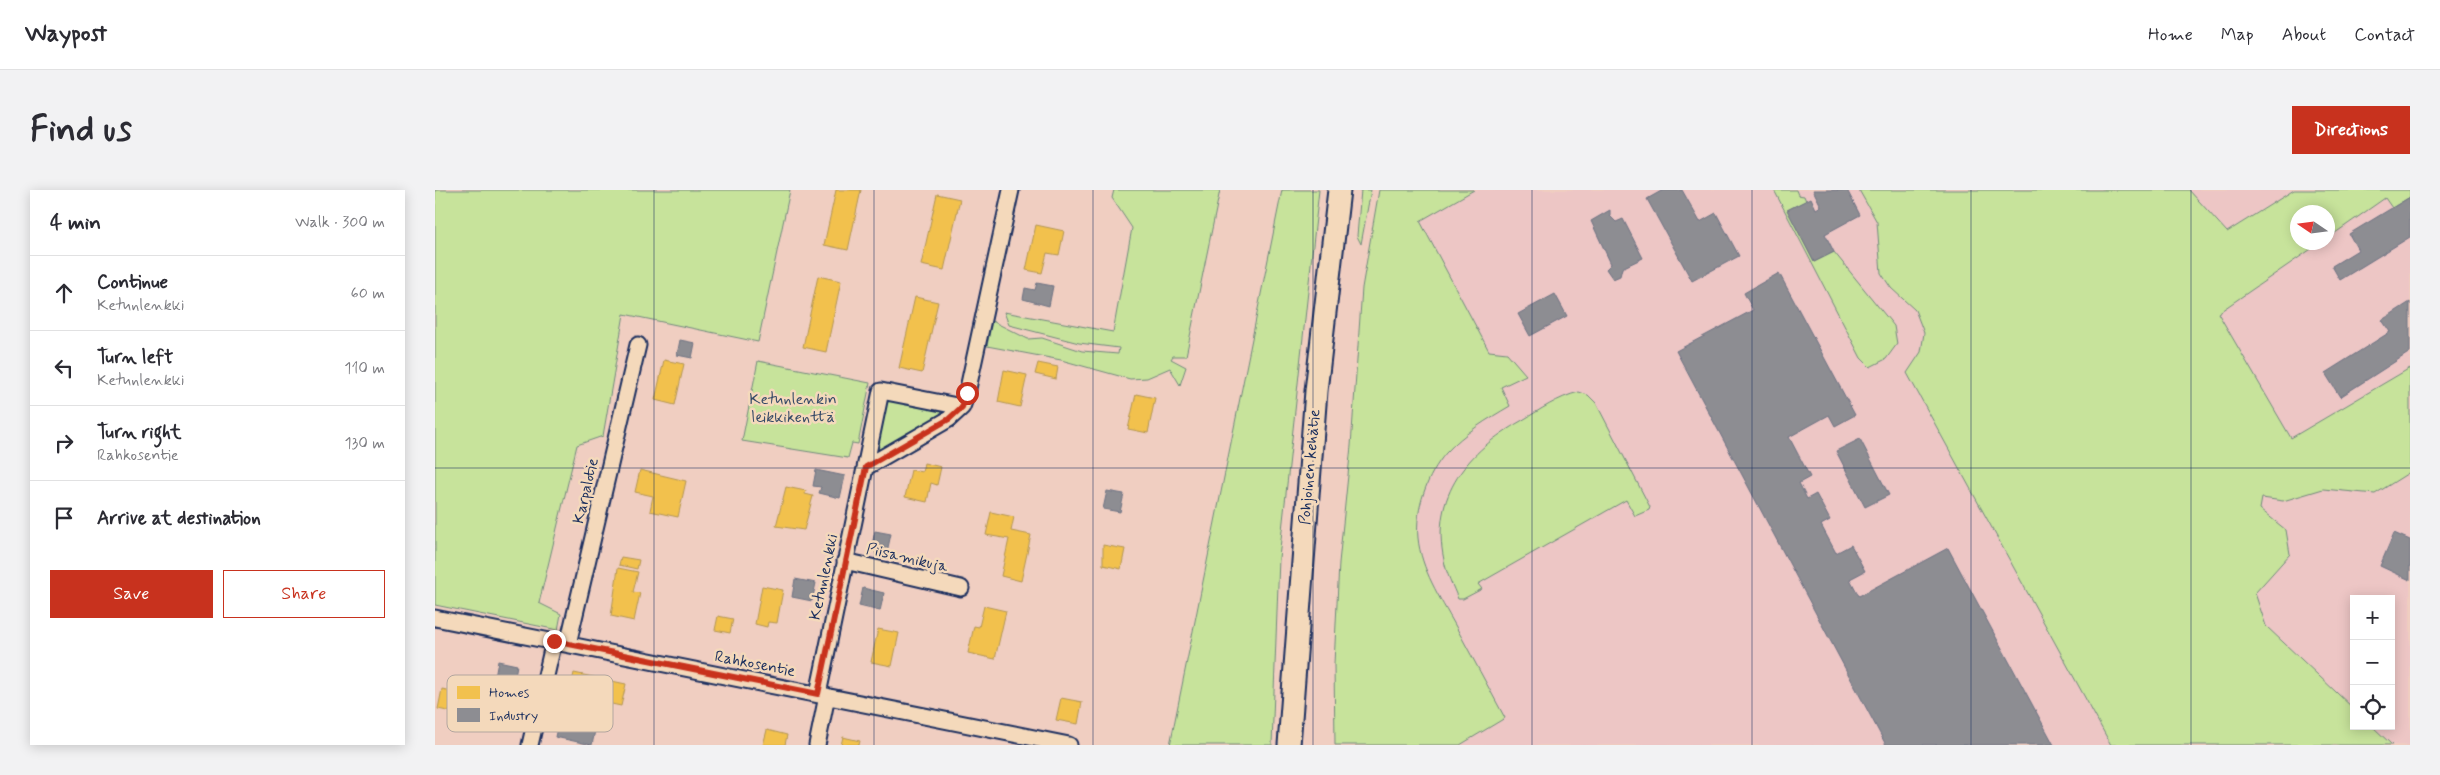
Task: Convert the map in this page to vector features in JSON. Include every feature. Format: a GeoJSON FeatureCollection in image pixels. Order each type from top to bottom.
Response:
{"type":"FeatureCollection","features":[{"type":"Feature","properties":{"kind":"main road","name":"Pohjoinen kehätie"},"geometry":{"type":"LineString","coordinates":[[1289,745],[1315,400],[1339,190]]}},
{"type":"Feature","properties":{"kind":"street"},"geometry":{"type":"LineString","coordinates":[[866,467],[949,419],[962,407],[967,393],[1011,190]]}},
{"type":"Feature","properties":{"kind":"street","name":"Karpalotie"},"geometry":{"type":"LineString","coordinates":[[551,675],[638,345]]}},
{"type":"Feature","properties":{"kind":"street","name":"Ketunlenkki"},"geometry":{"type":"LineString","coordinates":[[817,745],[823,695],[845,561],[881,391],[962,407]]}},
{"type":"Feature","properties":{"kind":"street","name":"Piisamikuja"},"geometry":{"type":"LineString","coordinates":[[845,561],[961,588]]}},
{"type":"Feature","properties":{"kind":"street","name":"Rahkosentie"},"geometry":{"type":"LineString","coordinates":[[435,618],[1069,745]]}},
{"type":"Feature","properties":{"kind":"street","name":"Karpalotie"},"geometry":{"type":"LineString","coordinates":[[530,745],[534,732]]}},
{"type":"Feature","properties":{"kind":"shaded area"},"geometry":{"type":"Polygon","coordinates":[[[1396,190],[2410,190],[2410,745],[1422,745],[1405,589],[1396,190]]]}},
{"type":"Feature","properties":{"kind":"green space"},"geometry":{"type":"Polygon","coordinates":[[[435,190],[790,190],[758,342],[624,314],[603,436],[577,445],[539,603],[561,614],[558,630],[435,605],[435,190]]]}},
{"type":"Feature","properties":{"kind":"green space"},"geometry":{"type":"Polygon","coordinates":[[[1114,190],[1220,190],[1186,356],[1173,356],[1171,359],[1186,367],[1180,385],[1170,368],[1147,378],[1130,379],[1061,360],[987,346],[992,321],[1028,339],[1042,338],[1082,351],[1118,354],[1119,348],[1079,343],[1009,325],[1004,312],[1113,332],[1132,228],[1112,198],[1114,190]]]}},
{"type":"Feature","properties":{"kind":"green space"},"geometry":{"type":"Polygon","coordinates":[[[1282,190],[1319,190],[1279,558],[1272,745],[1170,745],[1282,190]]]}},
{"type":"Feature","properties":{"kind":"green space"},"geometry":{"type":"Polygon","coordinates":[[[1361,190],[1371,190],[1361,244],[1357,236],[1361,190]]]}},
{"type":"Feature","properties":{"kind":"green space"},"geometry":{"type":"Polygon","coordinates":[[[1379,190],[1474,190],[1420,221],[1489,351],[1507,353],[1526,375],[1501,387],[1510,406],[1468,433],[1439,462],[1428,482],[1418,516],[1418,538],[1427,572],[1437,594],[1505,718],[1460,745],[1335,745],[1334,664],[1339,563],[1351,446],[1362,288],[1379,190]]]}},
{"type":"Feature","properties":{"kind":"green space"},"geometry":{"type":"Polygon","coordinates":[[[1774,190],[1796,190],[1798,195],[1804,196],[1806,201],[1788,210],[1814,262],[1834,252],[1894,326],[1897,344],[1886,359],[1870,367],[1861,358],[1774,190]]]}},
{"type":"Feature","properties":{"kind":"green space"},"geometry":{"type":"Polygon","coordinates":[[[1859,190],[2189,190],[2227,232],[2294,190],[2410,190],[2410,197],[2392,208],[2385,198],[2335,233],[2335,205],[2290,205],[2290,250],[2310,250],[2218,313],[2291,438],[2410,368],[2410,472],[2375,494],[2323,489],[2283,501],[2262,498],[2260,509],[2286,530],[2290,554],[2255,593],[2266,626],[2350,705],[2350,730],[2376,730],[2392,745],[2111,745],[1907,373],[1921,352],[1924,333],[1915,310],[1891,288],[1881,273],[1877,222],[1859,190]]]}},
{"type":"Feature","properties":{"kind":"green space","name":"Ketunlenkin leikkikenttä"},"geometry":{"type":"Polygon","coordinates":[[[758,361],[870,383],[858,444],[852,443],[848,458],[742,441],[758,361]]]}},
{"type":"Feature","properties":{"kind":"green space"},"geometry":{"type":"Polygon","coordinates":[[[1579,392],[1588,395],[1596,403],[1650,507],[1649,510],[1635,516],[1626,500],[1478,584],[1482,589],[1463,599],[1458,599],[1445,565],[1441,537],[1443,515],[1448,495],[1457,477],[1485,446],[1502,433],[1549,404],[1579,392]]]}},
{"type":"Feature","properties":{"kind":"green space"},"geometry":{"type":"Polygon","coordinates":[[[893,399],[947,412],[876,453],[885,402],[893,399]]]}},
{"type":"Feature","properties":{"kind":"building: Homes"},"geometry":{"type":"Polygon","coordinates":[[[836,190],[861,190],[848,250],[824,245],[836,190]]]}},
{"type":"Feature","properties":{"kind":"building: Homes"},"geometry":{"type":"Polygon","coordinates":[[[937,194],[960,199],[944,270],[921,265],[937,194]]]}},
{"type":"Feature","properties":{"kind":"building: Homes"},"geometry":{"type":"Polygon","coordinates":[[[1036,225],[1064,231],[1059,255],[1047,253],[1042,273],[1026,270],[1036,225]]]}},
{"type":"Feature","properties":{"kind":"building: Homes"},"geometry":{"type":"Polygon","coordinates":[[[818,276],[841,281],[826,352],[803,347],[818,276]]]}},
{"type":"Feature","properties":{"kind":"building: Homes"},"geometry":{"type":"Polygon","coordinates":[[[915,297],[938,302],[922,373],[899,368],[915,297]]]}},
{"type":"Feature","properties":{"kind":"building: Homes"},"geometry":{"type":"Polygon","coordinates":[[[664,360],[684,364],[675,405],[655,400],[664,360]]]}},
{"type":"Feature","properties":{"kind":"building: Homes"},"geometry":{"type":"Polygon","coordinates":[[[1038,363],[1058,367],[1056,379],[1035,374],[1038,363]]]}},
{"type":"Feature","properties":{"kind":"building: Homes"},"geometry":{"type":"Polygon","coordinates":[[[1004,370],[1027,375],[1020,407],[998,402],[1004,370]]]}},
{"type":"Feature","properties":{"kind":"building: Homes"},"geometry":{"type":"Polygon","coordinates":[[[1136,394],[1155,398],[1148,433],[1128,429],[1136,394]]]}},
{"type":"Feature","properties":{"kind":"building: Homes"},"geometry":{"type":"Polygon","coordinates":[[[924,463],[941,467],[937,485],[931,483],[927,502],[905,497],[911,470],[922,472],[924,463]]]}},
{"type":"Feature","properties":{"kind":"building: Homes"},"geometry":{"type":"Polygon","coordinates":[[[640,470],[686,481],[678,517],[650,511],[653,496],[635,492],[640,470]]]}},
{"type":"Feature","properties":{"kind":"building: Homes"},"geometry":{"type":"Polygon","coordinates":[[[786,487],[806,491],[805,494],[813,496],[804,530],[776,526],[786,487]]]}},
{"type":"Feature","properties":{"kind":"building: Homes"},"geometry":{"type":"Polygon","coordinates":[[[991,512],[1014,517],[1011,531],[1031,535],[1021,581],[1001,576],[1009,539],[986,535],[991,512]]]}},
{"type":"Feature","properties":{"kind":"building: Homes"},"geometry":{"type":"Polygon","coordinates":[[[1103,545],[1125,549],[1121,569],[1103,565],[1103,545]]]}},
{"type":"Feature","properties":{"kind":"building: Homes"},"geometry":{"type":"Polygon","coordinates":[[[621,557],[639,560],[637,569],[619,565],[621,557]]]}},
{"type":"Feature","properties":{"kind":"building: Homes"},"geometry":{"type":"Polygon","coordinates":[[[618,568],[638,572],[633,592],[640,593],[634,621],[611,616],[618,568]]]}},
{"type":"Feature","properties":{"kind":"building: Homes"},"geometry":{"type":"Polygon","coordinates":[[[762,586],[783,590],[777,623],[768,622],[767,627],[755,624],[762,586]]]}},
{"type":"Feature","properties":{"kind":"building: Homes"},"geometry":{"type":"Polygon","coordinates":[[[984,606],[1006,611],[995,659],[968,653],[974,626],[979,627],[984,606]]]}},
{"type":"Feature","properties":{"kind":"building: Homes"},"geometry":{"type":"Polygon","coordinates":[[[718,616],[733,619],[730,633],[715,630],[718,616]]]}},
{"type":"Feature","properties":{"kind":"building: Homes"},"geometry":{"type":"Polygon","coordinates":[[[878,629],[899,633],[892,666],[871,662],[878,629]]]}},
{"type":"Feature","properties":{"kind":"building: Homes"},"geometry":{"type":"Polygon","coordinates":[[[613,681],[626,684],[621,706],[613,704],[613,681]]]}},
{"type":"Feature","properties":{"kind":"building: Homes"},"geometry":{"type":"Polygon","coordinates":[[[442,689],[447,690],[447,711],[438,709],[442,689]]]}},
{"type":"Feature","properties":{"kind":"building: Homes"},"geometry":{"type":"Polygon","coordinates":[[[1061,698],[1082,702],[1078,724],[1056,720],[1061,698]]]}},
{"type":"Feature","properties":{"kind":"building: Homes"},"geometry":{"type":"Polygon","coordinates":[[[767,730],[787,735],[785,745],[763,745],[767,730]]]}},
{"type":"Feature","properties":{"kind":"building: Homes"},"geometry":{"type":"Polygon","coordinates":[[[843,737],[860,741],[859,745],[841,745],[843,737]]]}},
{"type":"Feature","properties":{"kind":"building: Industry"},"geometry":{"type":"Polygon","coordinates":[[[1663,190],[1682,190],[1700,222],[1716,213],[1739,256],[1692,281],[1647,199],[1663,190]]]}},
{"type":"Feature","properties":{"kind":"building: Industry"},"geometry":{"type":"Polygon","coordinates":[[[1813,190],[1847,190],[1860,215],[1825,234],[1834,252],[1814,262],[1787,210],[1811,198],[1816,209],[1821,206],[1813,190]]]}},
{"type":"Feature","properties":{"kind":"building: Industry"},"geometry":{"type":"Polygon","coordinates":[[[2410,197],[2410,237],[2340,280],[2332,266],[2358,250],[2349,234],[2410,197]]]}},
{"type":"Feature","properties":{"kind":"building: Industry"},"geometry":{"type":"Polygon","coordinates":[[[1610,210],[1610,216],[1616,222],[1623,219],[1643,258],[1622,268],[1620,276],[1613,279],[1606,269],[1611,264],[1591,221],[1610,210]]]}},
{"type":"Feature","properties":{"kind":"building: Industry"},"geometry":{"type":"Polygon","coordinates":[[[1779,273],[1855,415],[1835,426],[1829,415],[1789,437],[1810,477],[1799,483],[1807,499],[1816,494],[1830,520],[1821,525],[1836,553],[1851,545],[1865,571],[1850,579],[1859,596],[1948,548],[2054,745],[1886,745],[1676,351],[1753,310],[1744,293],[1779,273]]]}},
{"type":"Feature","properties":{"kind":"building: Industry"},"geometry":{"type":"Polygon","coordinates":[[[1037,283],[1053,286],[1049,306],[1023,299],[1025,288],[1035,290],[1037,283]]]}},
{"type":"Feature","properties":{"kind":"building: Industry"},"geometry":{"type":"Polygon","coordinates":[[[1555,294],[1567,316],[1530,336],[1518,314],[1555,294]]]}},
{"type":"Feature","properties":{"kind":"building: Industry"},"geometry":{"type":"Polygon","coordinates":[[[2410,302],[2410,352],[2340,397],[2325,373],[2390,332],[2382,320],[2410,302]]]}},
{"type":"Feature","properties":{"kind":"building: Industry"},"geometry":{"type":"Polygon","coordinates":[[[680,340],[695,343],[692,358],[677,355],[680,340]]]}},
{"type":"Feature","properties":{"kind":"building: Industry"},"geometry":{"type":"Polygon","coordinates":[[[1860,439],[1889,495],[1865,507],[1836,451],[1860,439]]]}},
{"type":"Feature","properties":{"kind":"building: Industry"},"geometry":{"type":"Polygon","coordinates":[[[816,470],[845,476],[840,498],[819,493],[821,487],[813,486],[816,470]]]}},
{"type":"Feature","properties":{"kind":"building: Industry"},"geometry":{"type":"Polygon","coordinates":[[[1107,491],[1124,494],[1120,512],[1103,509],[1107,491]]]}},
{"type":"Feature","properties":{"kind":"building: Industry"},"geometry":{"type":"Polygon","coordinates":[[[875,531],[891,534],[887,552],[871,549],[875,531]]]}},
{"type":"Feature","properties":{"kind":"building: Industry"},"geometry":{"type":"Polygon","coordinates":[[[2394,533],[2410,540],[2410,580],[2380,566],[2394,533]]]}},
{"type":"Feature","properties":{"kind":"building: Industry"},"geometry":{"type":"Polygon","coordinates":[[[795,579],[816,583],[812,601],[792,597],[795,579]]]}},
{"type":"Feature","properties":{"kind":"building: Industry"},"geometry":{"type":"Polygon","coordinates":[[[863,588],[884,593],[880,611],[859,606],[863,588]]]}},
{"type":"Feature","properties":{"kind":"building: Industry"},"geometry":{"type":"Polygon","coordinates":[[[498,661],[517,665],[515,675],[495,675],[498,661]]]}},
{"type":"Feature","properties":{"kind":"building: Industry"},"geometry":{"type":"Polygon","coordinates":[[[556,732],[595,732],[592,745],[555,737],[556,732]]]}},
{"type":"Feature","properties":{"kind":"route"},"geometry":{"type":"LineString","coordinates":[[554,641],[818,694],[866,467],[949,419],[962,407],[967,393]]}}]}
